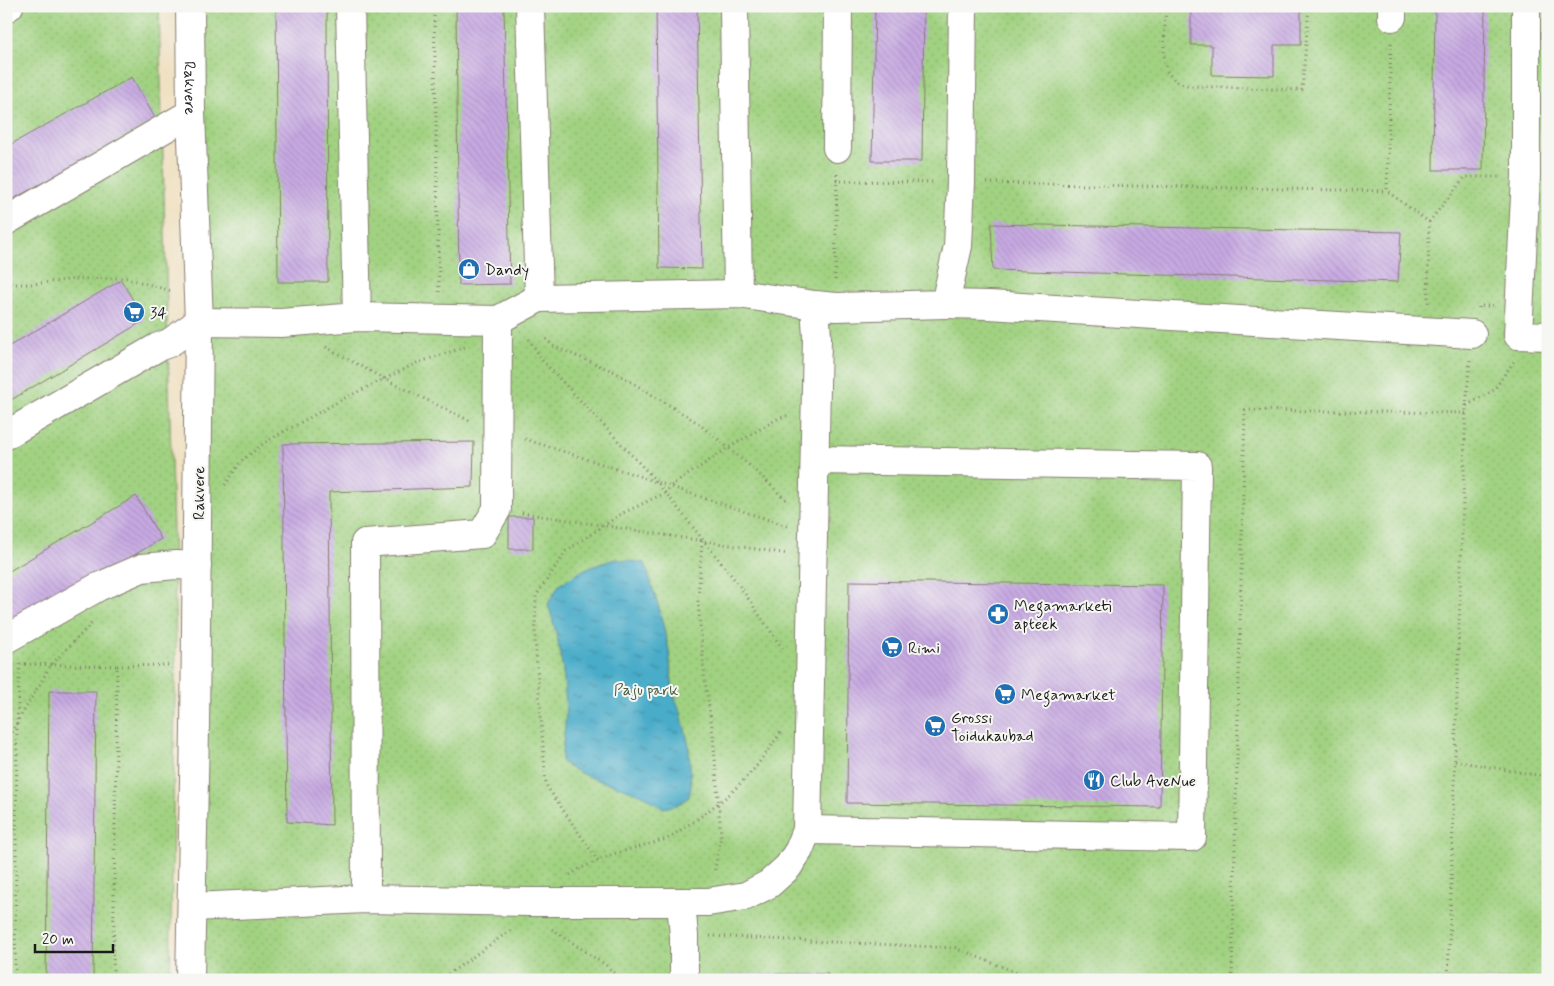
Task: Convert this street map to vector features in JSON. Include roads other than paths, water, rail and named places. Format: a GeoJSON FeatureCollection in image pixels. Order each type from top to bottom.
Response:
{"type":"FeatureCollection","features":[{"type":"Feature","properties":{"kind":"street","name":"Rakvere"},"geometry":{"type":"LineString","coordinates":[[190,6],[191,113],[199,322],[193,906],[190,980]]}},
{"type":"Feature","properties":{"kind":"street"},"geometry":{"type":"LineString","coordinates":[[350,6],[357,317]]}},
{"type":"Feature","properties":{"kind":"street"},"geometry":{"type":"LineString","coordinates":[[530,6],[539,298]]}},
{"type":"Feature","properties":{"kind":"street"},"geometry":{"type":"LineString","coordinates":[[734,6],[738,294]]}},
{"type":"Feature","properties":{"kind":"street"},"geometry":{"type":"LineString","coordinates":[[837,148],[838,6]]}},
{"type":"Feature","properties":{"kind":"street"},"geometry":{"type":"LineString","coordinates":[[945,304],[958,246],[961,182],[963,6]]}},
{"type":"Feature","properties":{"kind":"street"},"geometry":{"type":"LineString","coordinates":[[1526,6],[1526,176],[1518,336],[1548,336]]}},
{"type":"Feature","properties":{"kind":"street"},"geometry":{"type":"LineString","coordinates":[[6,221],[191,113]]}},
{"type":"Feature","properties":{"kind":"street"},"geometry":{"type":"LineString","coordinates":[[6,435],[158,347],[169,343],[199,322],[282,323],[357,317],[498,320],[539,298],[738,294],[825,306],[945,304],[998,306],[1472,334]]}},
{"type":"Feature","properties":{"kind":"street"},"geometry":{"type":"LineString","coordinates":[[193,906],[366,899],[530,909],[708,902],[746,896],[770,884],[788,867],[799,850],[807,830],[817,337],[825,306]]}},
{"type":"Feature","properties":{"kind":"street"},"geometry":{"type":"LineString","coordinates":[[366,899],[365,543],[482,534],[497,509],[498,320]]}},
{"type":"Feature","properties":{"kind":"street"},"geometry":{"type":"LineString","coordinates":[[807,830],[1192,837],[1197,466],[815,460]]}},
{"type":"Feature","properties":{"kind":"street"},"geometry":{"type":"LineString","coordinates":[[10,650],[98,588],[142,568],[176,565],[197,566]]}},
{"type":"Feature","properties":{"kind":"street"},"geometry":{"type":"LineString","coordinates":[[681,902],[684,936],[684,980]]}},
{"type":"Feature","properties":{"kind":"water"},"geometry":{"type":"Polygon","coordinates":[[[615,559],[645,563],[659,608],[669,650],[673,693],[681,713],[689,746],[691,787],[689,797],[677,805],[663,808],[643,795],[579,773],[561,761],[566,712],[564,681],[556,634],[548,604],[559,585],[585,569],[615,559]]]}},
{"type":"Feature","properties":{"kind":"place","name":"Dandy"},"geometry":{"type":"Point","coordinates":[469,269]}},
{"type":"Feature","properties":{"kind":"place","name":"34"},"geometry":{"type":"Point","coordinates":[134,312]}},
{"type":"Feature","properties":{"kind":"place","name":"Megamarketi apteek"},"geometry":{"type":"Point","coordinates":[998,614]}},
{"type":"Feature","properties":{"kind":"place","name":"Rimi"},"geometry":{"type":"Point","coordinates":[892,647]}},
{"type":"Feature","properties":{"kind":"place","name":"Megamarket"},"geometry":{"type":"Point","coordinates":[1005,694]}},
{"type":"Feature","properties":{"kind":"place","name":"Grossi Toidukaubad"},"geometry":{"type":"Point","coordinates":[935,726]}},
{"type":"Feature","properties":{"kind":"place","name":"Club AveNue"},"geometry":{"type":"Point","coordinates":[1094,780]}},
{"type":"Feature","properties":{"kind":"park label","name":"Paju park"},"geometry":{"type":"Point","coordinates":[646,689]}}]}
